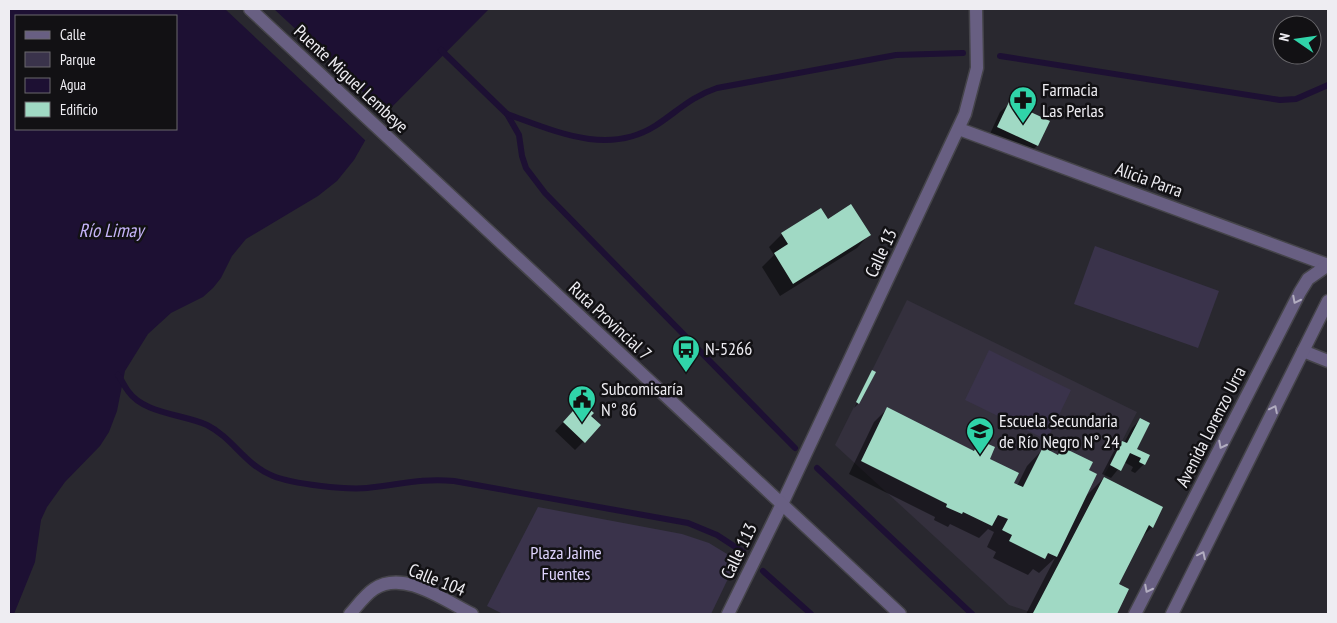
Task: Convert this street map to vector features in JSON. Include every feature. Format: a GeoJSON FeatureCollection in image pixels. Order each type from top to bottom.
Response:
{"type":"FeatureCollection","features":[{"type":"Feature","properties":{"kind":"street","name":"Puente Miguel Lembeye"},"geometry":{"type":"LineString","coordinates":[[250,9],[406,155]]}},
{"type":"Feature","properties":{"kind":"street","name":"Calle 13"},"geometry":{"type":"LineString","coordinates":[[782,504],[959,129],[970,100],[977,68],[976,9]]}},
{"type":"Feature","properties":{"kind":"street","name":"Alicia Parra"},"geometry":{"type":"LineString","coordinates":[[959,129],[1328,265]]}},
{"type":"Feature","properties":{"kind":"street","name":"Ruta Provincial 7"},"geometry":{"type":"LineString","coordinates":[[406,155],[900,614]]}},
{"type":"Feature","properties":{"kind":"street","name":"Avenida Lorenzo Urra"},"geometry":{"type":"LineString","coordinates":[[1135,614],[1300,292],[1308,279],[1328,265]]}},
{"type":"Feature","properties":{"kind":"street"},"geometry":{"type":"LineString","coordinates":[[1172,614],[1328,301]]}},
{"type":"Feature","properties":{"kind":"street"},"geometry":{"type":"LineString","coordinates":[[1304,351],[1328,361]]}},
{"type":"Feature","properties":{"kind":"street","name":"Calle 113"},"geometry":{"type":"LineString","coordinates":[[728,614],[782,504]]}},
{"type":"Feature","properties":{"kind":"street","name":"Calle 104"},"geometry":{"type":"LineString","coordinates":[[350,614],[369,593],[387,583],[410,584],[472,614]]}},
{"type":"Feature","properties":{"kind":"shaded area","name":"Escuela Secundaria de Río Negro N° 24"},"geometry":{"type":"Polygon","coordinates":[[[907,300],[1137,412],[1033,613],[1009,605],[835,445],[907,300]]]}},
{"type":"Feature","properties":{"kind":"green space"},"geometry":{"type":"Polygon","coordinates":[[[1095,246],[1219,291],[1198,348],[1074,304],[1095,246]]]}},
{"type":"Feature","properties":{"kind":"green space"},"geometry":{"type":"Polygon","coordinates":[[[989,350],[1071,390],[1047,440],[965,400],[989,350]]]}},
{"type":"Feature","properties":{"kind":"green space","name":"Plaza Jaime Fuentes"},"geometry":{"type":"Polygon","coordinates":[[[538,507],[682,534],[709,543],[737,560],[711,614],[503,614],[487,606],[538,507]]]}},
{"type":"Feature","properties":{"kind":"water","name":"Río Limay"},"geometry":{"type":"Polygon","coordinates":[[[9,9],[489,9],[374,125],[354,160],[337,181],[318,196],[246,239],[232,256],[221,278],[213,288],[203,297],[171,313],[148,334],[125,371],[117,411],[109,432],[100,446],[65,482],[47,507],[41,520],[35,562],[14,614],[9,614],[9,9]]]}},
{"type":"Feature","properties":{"kind":"pier"},"geometry":{"type":"Polygon","coordinates":[[[225,9],[274,9],[388,115],[366,141],[225,9]]]}},
{"type":"Feature","properties":{"kind":"building","name":"Farmacia Las Perlas"},"geometry":{"type":"Polygon","coordinates":[[[1009,102],[1050,121],[1038,146],[997,127],[1009,102]]]}},
{"type":"Feature","properties":{"kind":"building"},"geometry":{"type":"Polygon","coordinates":[[[851,204],[871,235],[793,284],[774,253],[788,244],[781,233],[821,208],[828,219],[851,204]]]}},
{"type":"Feature","properties":{"kind":"building"},"geometry":{"type":"Polygon","coordinates":[[[872,370],[876,372],[859,404],[856,402],[872,370]]]}},
{"type":"Feature","properties":{"kind":"building","name":"Subcomisaría N° 86"},"geometry":{"type":"Polygon","coordinates":[[[581,402],[594,413],[591,416],[601,425],[585,443],[563,422],[581,402]]]}},
{"type":"Feature","properties":{"kind":"building"},"geometry":{"type":"Polygon","coordinates":[[[887,407],[974,451],[979,440],[995,447],[990,459],[1019,473],[1014,483],[1023,487],[1043,447],[1058,455],[1062,447],[1093,462],[1089,470],[1097,474],[1057,557],[1048,553],[1045,559],[1009,541],[1012,535],[1002,530],[1008,519],[998,515],[992,526],[963,512],[962,514],[946,507],[947,504],[861,461],[887,407]]]}},
{"type":"Feature","properties":{"kind":"building"},"geometry":{"type":"Polygon","coordinates":[[[1140,418],[1150,423],[1137,449],[1150,455],[1145,465],[1139,462],[1141,458],[1130,453],[1121,471],[1110,465],[1122,441],[1127,443],[1140,418]]]}},
{"type":"Feature","properties":{"kind":"building"},"geometry":{"type":"Polygon","coordinates":[[[1104,477],[1163,507],[1153,528],[1149,525],[1119,584],[1129,589],[1117,614],[1033,613],[1104,477]]]}},
{"type":"Feature","properties":{"kind":"waterway"},"geometry":{"type":"LineString","coordinates":[[441,50],[507,114],[519,135],[526,168],[545,193],[795,448]]}},
{"type":"Feature","properties":{"kind":"waterway"},"geometry":{"type":"LineString","coordinates":[[507,114],[581,138],[618,139],[637,135],[655,126],[691,100],[717,88],[896,55],[963,53]]}},
{"type":"Feature","properties":{"kind":"waterway"},"geometry":{"type":"LineString","coordinates":[[1000,56],[1280,100],[1296,99],[1328,85]]}},
{"type":"Feature","properties":{"kind":"waterway"},"geometry":{"type":"LineString","coordinates":[[118,375],[135,399],[154,409],[207,425],[216,430],[263,471],[282,479],[319,486],[346,488],[379,487],[420,481],[454,481],[688,523],[717,535],[743,552]]}},
{"type":"Feature","properties":{"kind":"waterway"},"geometry":{"type":"LineString","coordinates":[[817,468],[972,614]]}},
{"type":"Feature","properties":{"kind":"waterway"},"geometry":{"type":"LineString","coordinates":[[763,571],[811,614]]}},
{"type":"Feature","properties":{"kind":"place","name":"Farmacia Las Perlas"},"geometry":{"type":"Point","coordinates":[1023,124]}},
{"type":"Feature","properties":{"kind":"place","name":"N-5266"},"geometry":{"type":"Point","coordinates":[686,373]}},
{"type":"Feature","properties":{"kind":"place","name":"Subcomisaría N° 86"},"geometry":{"type":"Point","coordinates":[582,423]}},
{"type":"Feature","properties":{"kind":"place","name":"Escuela Secundaria de Río Negro N° 24"},"geometry":{"type":"Point","coordinates":[980,455]}}]}
